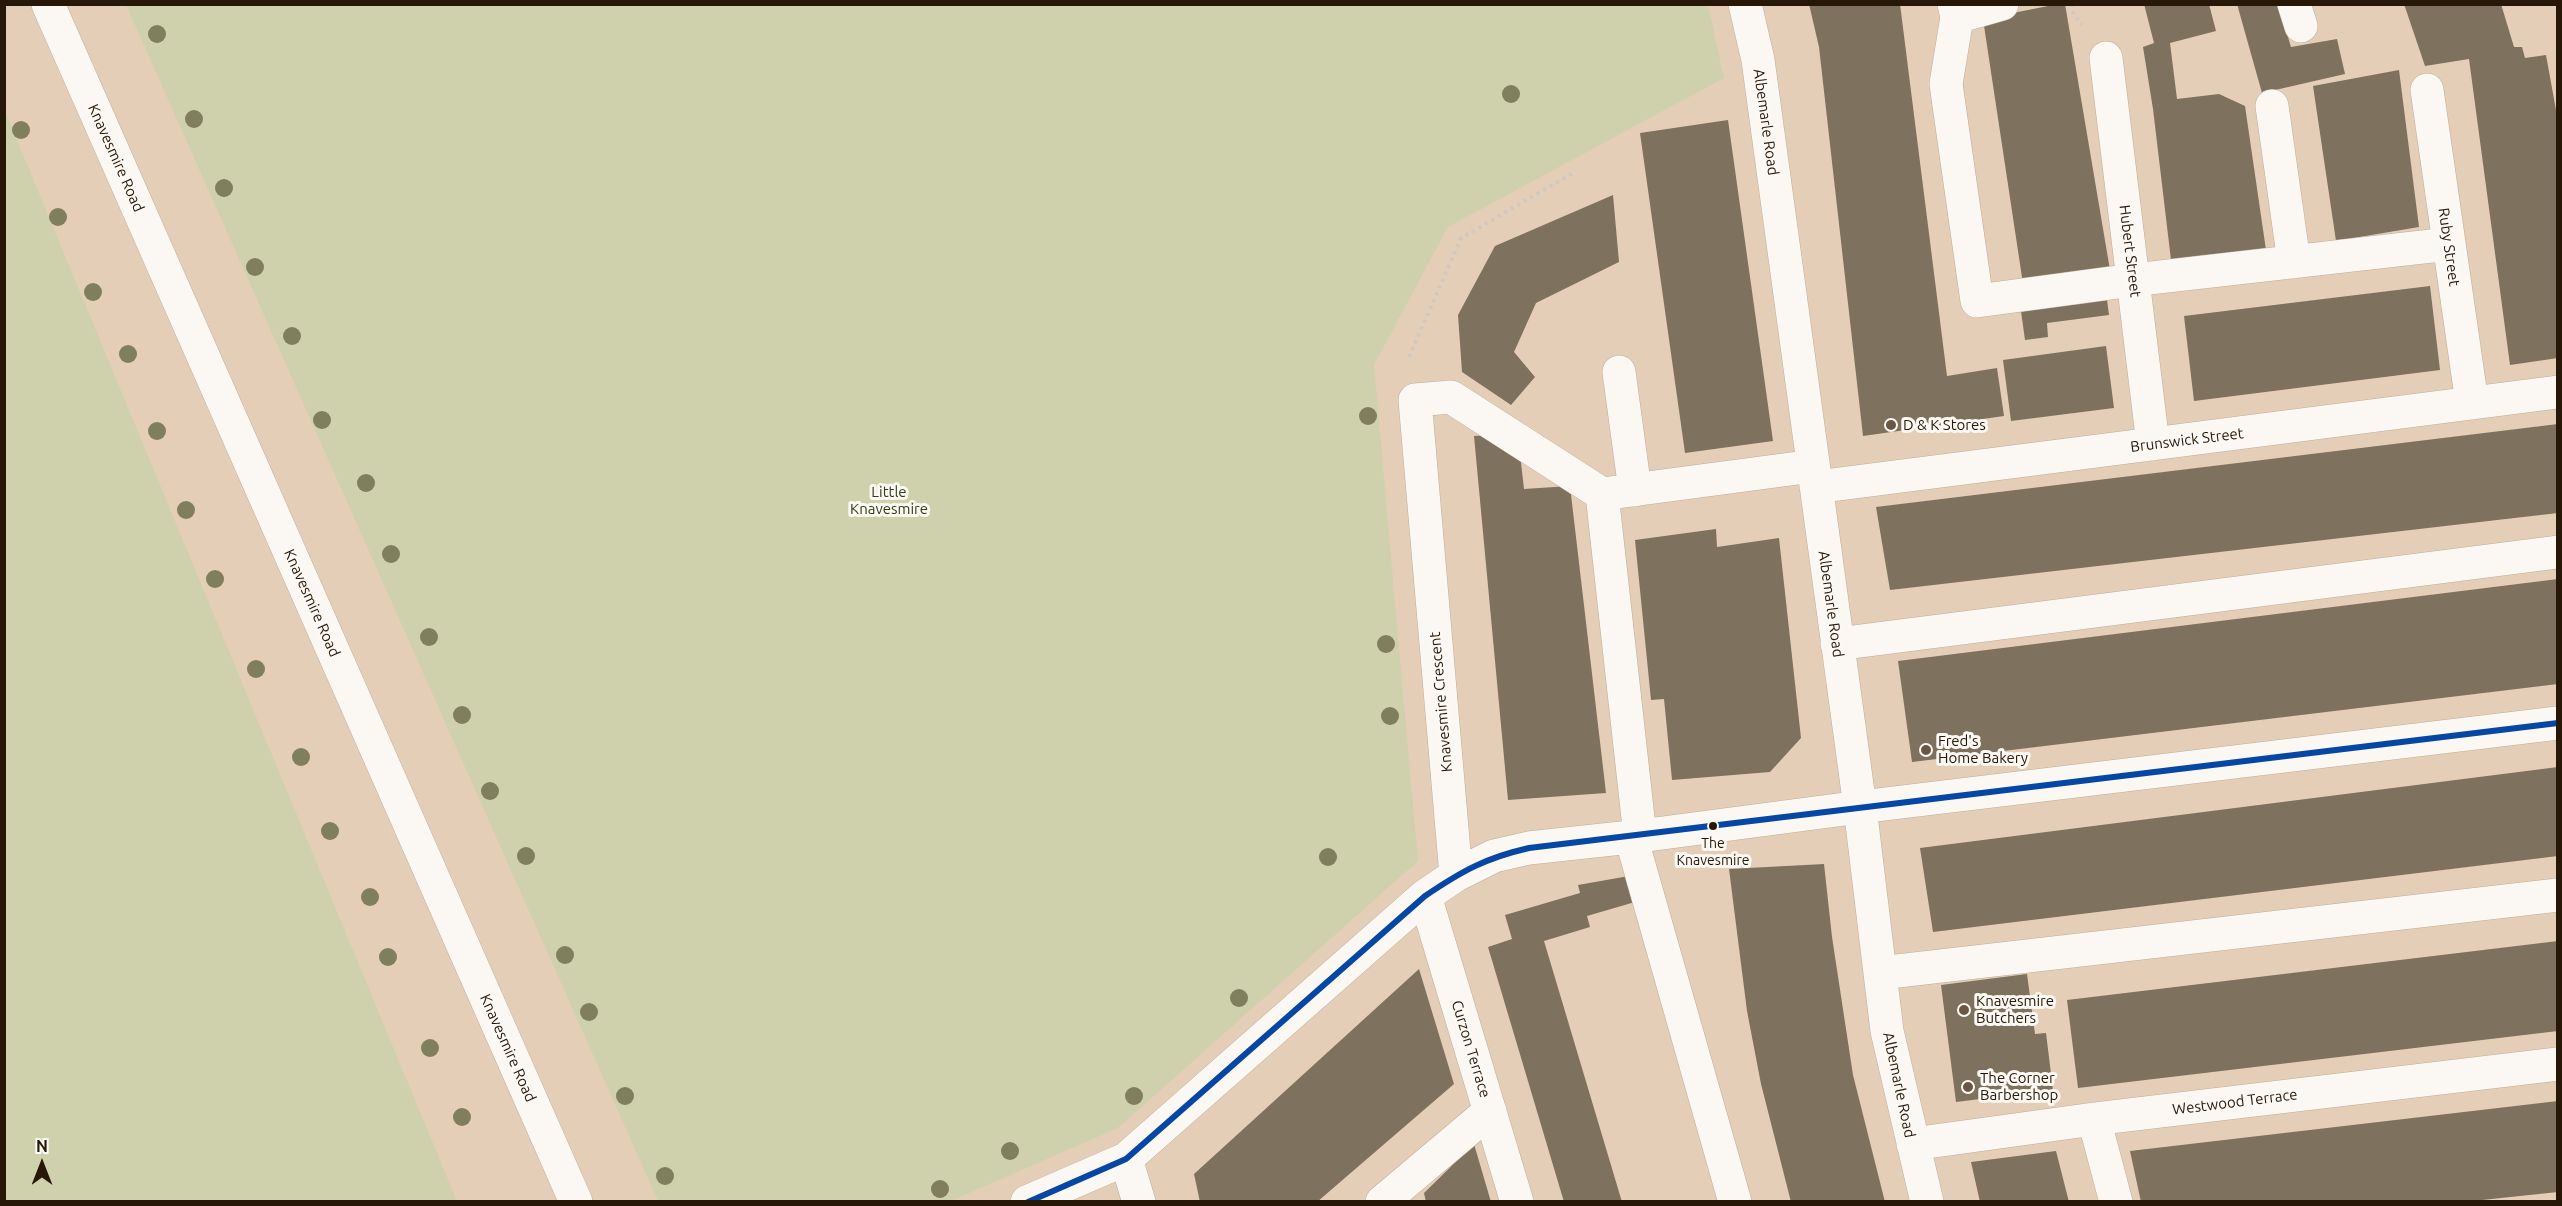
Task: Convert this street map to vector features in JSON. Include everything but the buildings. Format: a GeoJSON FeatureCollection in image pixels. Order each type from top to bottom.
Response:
{"type":"FeatureCollection","features":[{"type":"Feature","properties":{"kind":"street","name":"Knavesmire Road"},"geometry":{"type":"LineString","coordinates":[[48,4],[576,1202]]}},
{"type":"Feature","properties":{"kind":"street","name":"Albemarle Road"},"geometry":{"type":"LineString","coordinates":[[1745,4],[1758,60],[1860,807],[1887,1031],[1927,1202]]}},
{"type":"Feature","properties":{"kind":"street"},"geometry":{"type":"LineString","coordinates":[[2002,4],[1955,11],[1946,84],[1977,301],[2133,280],[2449,244]]}},
{"type":"Feature","properties":{"kind":"street","name":"Hubert Street"},"geometry":{"type":"LineString","coordinates":[[2106,58],[2153,444]]}},
{"type":"Feature","properties":{"kind":"street","name":"Ruby Street"},"geometry":{"type":"LineString","coordinates":[[2427,90],[2472,403]]}},
{"type":"Feature","properties":{"kind":"street"},"geometry":{"type":"LineString","coordinates":[[2272,106],[2294,262]]}},
{"type":"Feature","properties":{"kind":"street"},"geometry":{"type":"LineString","coordinates":[[1619,372],[1635,490]]}},
{"type":"Feature","properties":{"kind":"street","name":"Brunswick Street"},"geometry":{"type":"LineString","coordinates":[[1602,494],[2153,444],[2558,392]]}},
{"type":"Feature","properties":{"kind":"street"},"geometry":{"type":"LineString","coordinates":[[1415,400],[1451,397],[1602,494],[1636,837],[1735,1202]]}},
{"type":"Feature","properties":{"kind":"street","name":"Knavesmire Crescent"},"geometry":{"type":"LineString","coordinates":[[1415,400],[1456,875]]}},
{"type":"Feature","properties":{"kind":"street"},"geometry":{"type":"LineString","coordinates":[[1837,644],[2558,552]]}},
{"type":"Feature","properties":{"kind":"street"},"geometry":{"type":"LineString","coordinates":[[1027,1202],[1126,1159],[1425,896],[1456,875],[1494,856],[1529,848],[1636,837],[1860,807],[2558,723]]}},
{"type":"Feature","properties":{"kind":"street"},"geometry":{"type":"LineString","coordinates":[[1880,973],[2558,895]]}},
{"type":"Feature","properties":{"kind":"street","name":"Curzon Terrace"},"geometry":{"type":"LineString","coordinates":[[1425,896],[1517,1202]]}},
{"type":"Feature","properties":{"kind":"street","name":"Westwood Terrace"},"geometry":{"type":"LineString","coordinates":[[1913,1144],[2094,1119],[2558,1064]]}},
{"type":"Feature","properties":{"kind":"street"},"geometry":{"type":"LineString","coordinates":[[1382,1202],[1490,1111]]}},
{"type":"Feature","properties":{"kind":"street"},"geometry":{"type":"LineString","coordinates":[[2094,1119],[2116,1202]]}},
{"type":"Feature","properties":{"kind":"street"},"geometry":{"type":"LineString","coordinates":[[1126,1159],[1139,1202]]}},
{"type":"Feature","properties":{"kind":"path"},"geometry":{"type":"LineString","coordinates":[[1415,400],[1404,370],[1461,238],[1573,173]]}},
{"type":"Feature","properties":{"kind":"green space","name":"Little Knavesmire"},"geometry":{"type":"Polygon","coordinates":[[[126,5],[1708,5],[1724,78],[1448,227],[1374,365],[1418,861],[1118,1128],[951,1201],[658,1201],[126,5]]]}},
{"type":"Feature","properties":{"kind":"green space"},"geometry":{"type":"Polygon","coordinates":[[[5,111],[457,1201],[5,1201],[5,111]]]}},
{"type":"Feature","properties":{"kind":"transit line"},"geometry":{"type":"LineString","coordinates":[[1028,1202],[1126,1159],[1425,896],[1463,872],[1499,856],[1529,848],[2558,723]]}},
{"type":"Feature","properties":{"kind":"place","name":"D & K Stores"},"geometry":{"type":"Point","coordinates":[1891,425]}},
{"type":"Feature","properties":{"kind":"place","name":"Fred's Home Bakery"},"geometry":{"type":"Point","coordinates":[1926,750]}},
{"type":"Feature","properties":{"kind":"place","name":"The Knavesmire"},"geometry":{"type":"Point","coordinates":[1713,826]}},
{"type":"Feature","properties":{"kind":"place","name":"Knavesmire Butchers"},"geometry":{"type":"Point","coordinates":[1964,1010]}},
{"type":"Feature","properties":{"kind":"place","name":"The Corner Barbershop"},"geometry":{"type":"Point","coordinates":[1968,1087]}}]}
